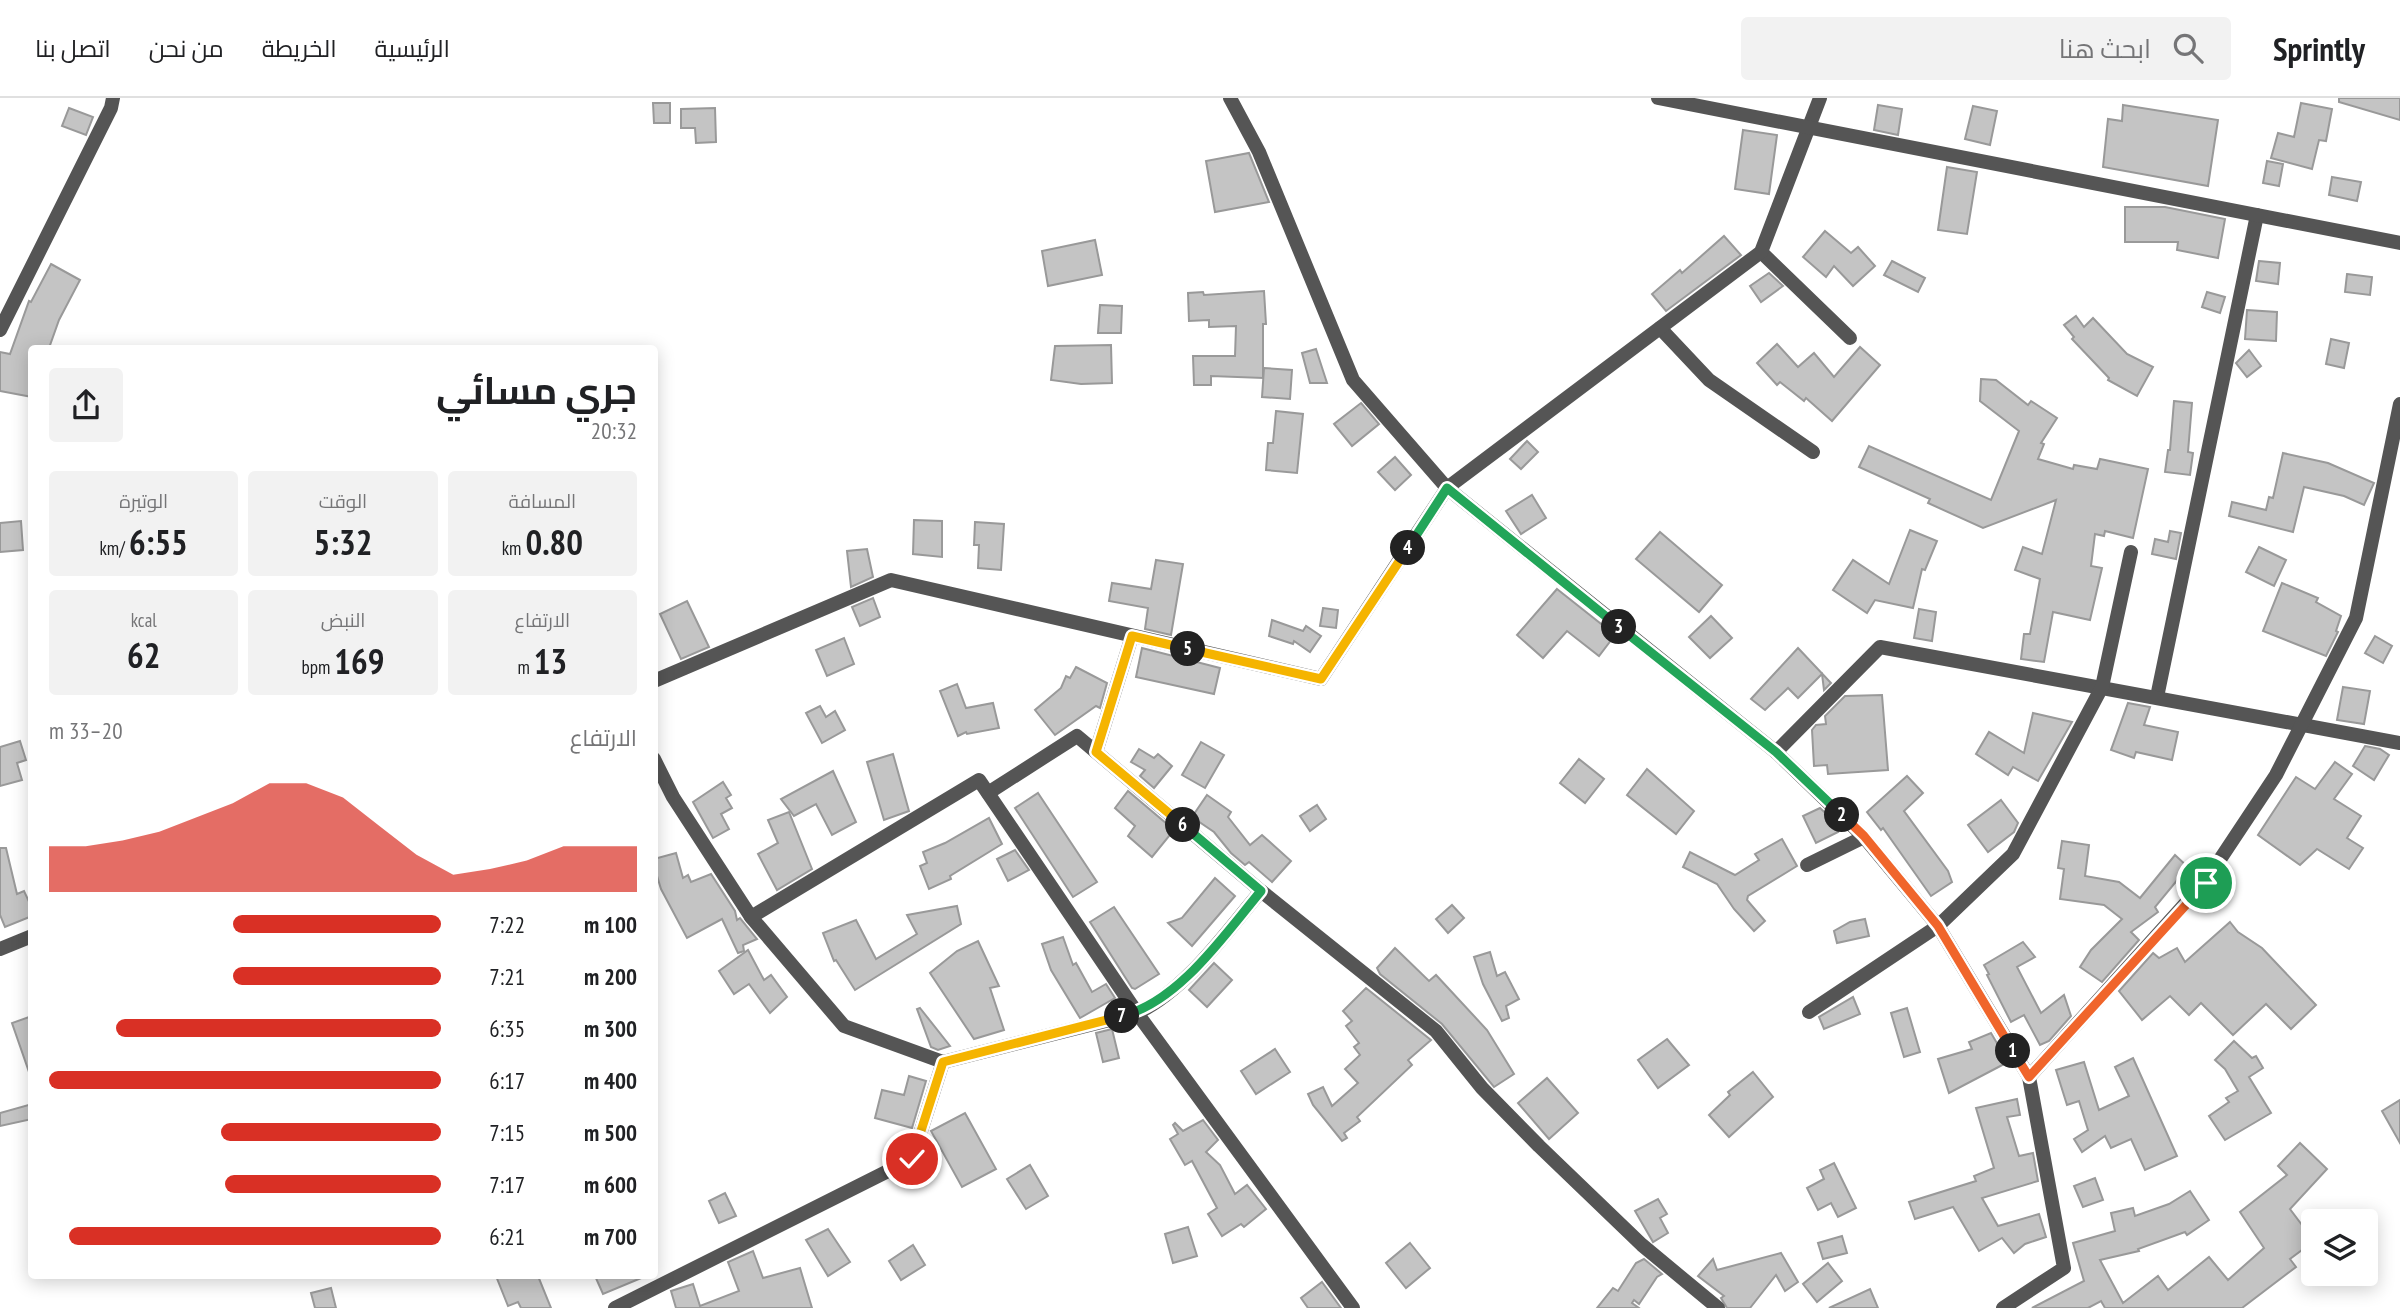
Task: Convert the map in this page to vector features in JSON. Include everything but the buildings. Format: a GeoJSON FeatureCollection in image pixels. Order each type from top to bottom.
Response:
{"type":"FeatureCollection","features":[{"type":"Feature","properties":{"kind":"street"},"geometry":{"type":"LineString","coordinates":[[0,330],[111,108],[113,98]]}},
{"type":"Feature","properties":{"kind":"street"},"geometry":{"type":"LineString","coordinates":[[1230,98],[1259,152],[1353,380],[1447,488],[1776,752],[1864,836],[1938,926],[2029,1077],[2064,1268],[2003,1308]]}},
{"type":"Feature","properties":{"kind":"street"},"geometry":{"type":"LineString","coordinates":[[1658,98],[2400,243]]}},
{"type":"Feature","properties":{"kind":"street"},"geometry":{"type":"LineString","coordinates":[[658,679],[891,580],[1321,679],[1447,488],[1760,252],[1820,98]]}},
{"type":"Feature","properties":{"kind":"street"},"geometry":{"type":"LineString","coordinates":[[2157,697],[2257,215]]}},
{"type":"Feature","properties":{"kind":"street"},"geometry":{"type":"LineString","coordinates":[[1760,252],[1850,338]]}},
{"type":"Feature","properties":{"kind":"street"},"geometry":{"type":"LineString","coordinates":[[1660,328],[1709,380],[1813,452]]}},
{"type":"Feature","properties":{"kind":"street"},"geometry":{"type":"LineString","coordinates":[[2029,1077],[2206,883],[2276,775],[2356,618],[2400,404]]}},
{"type":"Feature","properties":{"kind":"street"},"geometry":{"type":"LineString","coordinates":[[1809,1012],[1938,926],[2012,854],[2102,687],[2131,552]]}},
{"type":"Feature","properties":{"kind":"street"},"geometry":{"type":"LineString","coordinates":[[1096,752],[1132,636]]}},
{"type":"Feature","properties":{"kind":"street"},"geometry":{"type":"LineString","coordinates":[[1776,752],[1880,646],[2400,743]]}},
{"type":"Feature","properties":{"kind":"street"},"geometry":{"type":"LineString","coordinates":[[988,793],[1077,736],[1261,891],[1436,1031],[1482,1088],[1539,1146],[1643,1245],[1718,1308]]}},
{"type":"Feature","properties":{"kind":"street"},"geometry":{"type":"LineString","coordinates":[[658,767],[673,797],[751,917],[844,1026],[943,1062],[1137,1013],[1150,1007],[1200,964],[1261,891]]}},
{"type":"Feature","properties":{"kind":"street"},"geometry":{"type":"LineString","coordinates":[[751,917],[979,780],[1137,1013],[1353,1308]]}},
{"type":"Feature","properties":{"kind":"street"},"geometry":{"type":"LineString","coordinates":[[1807,865],[1864,836]]}},
{"type":"Feature","properties":{"kind":"street"},"geometry":{"type":"LineString","coordinates":[[0,949],[28,938]]}},
{"type":"Feature","properties":{"kind":"street"},"geometry":{"type":"LineString","coordinates":[[615,1308],[912,1159],[943,1062]]}},
{"type":"Feature","properties":{"kind":"route"},"geometry":{"type":"LineString","coordinates":[[912,1159],[943,1062],[1137,1013],[1150,1007],[1200,964],[1261,891],[1096,752],[1132,636],[1321,679],[1447,488],[1776,752],[1864,836],[1938,926],[2029,1077],[2206,883]]}}]}
